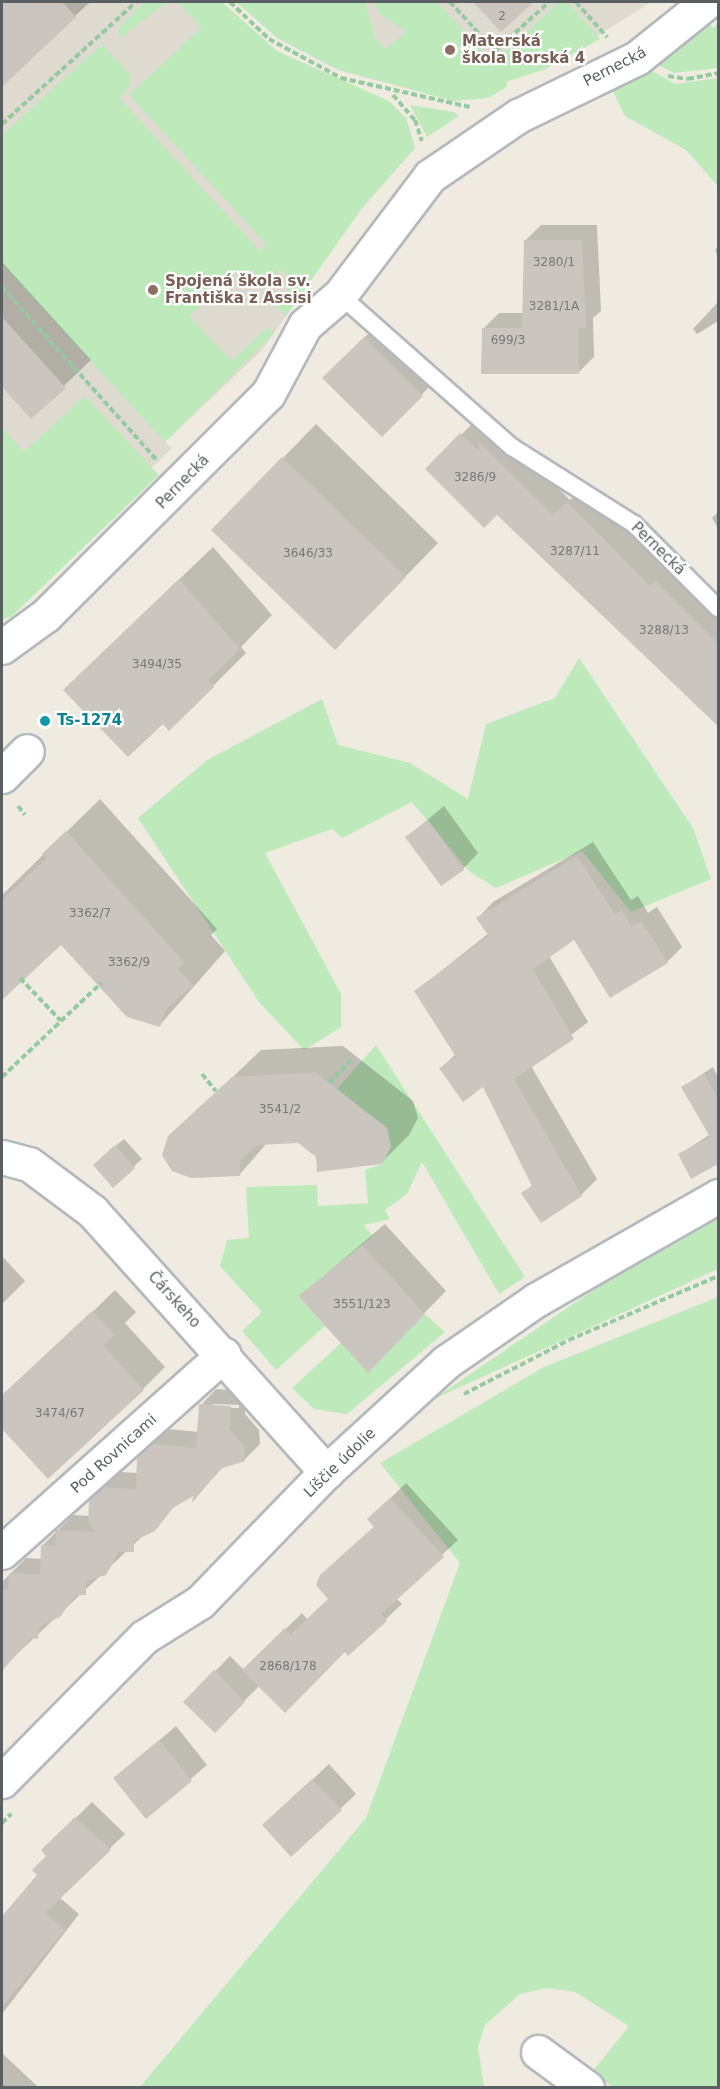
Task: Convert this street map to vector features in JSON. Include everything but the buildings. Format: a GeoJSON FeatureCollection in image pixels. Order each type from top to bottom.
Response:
{"type":"FeatureCollection","features":[{"type":"Feature","properties":{"kind":"street","name":"Pernecká"},"geometry":{"type":"LineString","coordinates":[[2,647],[46,615],[268,394],[305,326],[340,295],[430,176],[518,116],[637,58],[707,2]]}},
{"type":"Feature","properties":{"kind":"street","name":"Čárskeho"},"geometry":{"type":"LineString","coordinates":[[2,1157],[29,1164],[77,1197],[224,1354],[326,1472]]}},
{"type":"Feature","properties":{"kind":"street","name":"Líščie údolie"},"geometry":{"type":"LineString","coordinates":[[2,1781],[144,1637],[200,1602],[326,1472],[477,1340],[628,1245],[718,1196]]}},
{"type":"Feature","properties":{"kind":"street","name":"Pod Rovnicami"},"geometry":{"type":"LineString","coordinates":[[2,1552],[224,1354]]}},
{"type":"Feature","properties":{"kind":"street"},"geometry":{"type":"LineString","coordinates":[[538,2052],[587,2088]]}},
{"type":"Feature","properties":{"kind":"lane","name":"Pernecká"},"geometry":{"type":"LineString","coordinates":[[340,295],[512,447],[634,524],[718,608]]}},
{"type":"Feature","properties":{"kind":"path"},"geometry":{"type":"LineString","coordinates":[[2,124],[136,2]]}},
{"type":"Feature","properties":{"kind":"path"},"geometry":{"type":"LineString","coordinates":[[230,2],[292,53],[341,78],[391,93],[482,107]]}},
{"type":"Feature","properties":{"kind":"path"},"geometry":{"type":"LineString","coordinates":[[450,2],[495,51],[549,2]]}},
{"type":"Feature","properties":{"kind":"path"},"geometry":{"type":"LineString","coordinates":[[576,2],[600,28]]}},
{"type":"Feature","properties":{"kind":"path"},"geometry":{"type":"LineString","coordinates":[[657,70],[675,79],[718,73]]}},
{"type":"Feature","properties":{"kind":"path"},"geometry":{"type":"LineString","coordinates":[[391,93],[415,120],[424,147]]}},
{"type":"Feature","properties":{"kind":"path"},"geometry":{"type":"LineString","coordinates":[[2,287],[162,465]]}},
{"type":"Feature","properties":{"kind":"path"},"geometry":{"type":"LineString","coordinates":[[20,978],[61,1021]]}},
{"type":"Feature","properties":{"kind":"path"},"geometry":{"type":"LineString","coordinates":[[2,1077],[101,983]]}},
{"type":"Feature","properties":{"kind":"path"},"geometry":{"type":"LineString","coordinates":[[329,1083],[351,1060]]}},
{"type":"Feature","properties":{"kind":"path"},"geometry":{"type":"LineString","coordinates":[[201,1074],[216,1091]]}},
{"type":"Feature","properties":{"kind":"path"},"geometry":{"type":"LineString","coordinates":[[456,1398],[569,1341],[718,1275]]}},
{"type":"Feature","properties":{"kind":"shaded area","name":"Spojená škola sv. Františka z Assisi"},"geometry":{"type":"Polygon","coordinates":[[[2,2],[213,2],[264,53],[406,118],[415,148],[362,208],[262,350],[165,442],[172,448],[2,617],[2,2]]]}},
{"type":"Feature","properties":{"kind":"shaded area","name":"Materská škola Borská 4"},"geometry":{"type":"Polygon","coordinates":[[[251,2],[651,2],[545,69],[480,89],[251,2]]]}},
{"type":"Feature","properties":{"kind":"green space"},"geometry":{"type":"Polygon","coordinates":[[[145,2],[167,2],[119,39],[119,27],[145,2]]]}},
{"type":"Feature","properties":{"kind":"green space","name":"Spojená škola sv. Františka z Assisi"},"geometry":{"type":"Polygon","coordinates":[[[177,2],[222,2],[277,51],[389,101],[406,118],[415,148],[362,208],[286,316],[274,304],[295,283],[281,270],[261,290],[240,269],[189,316],[232,361],[268,327],[274,333],[165,442],[2,264],[2,135],[102,44],[131,75],[130,86],[119,98],[260,251],[266,244],[129,95],[202,27],[177,2]]]}},
{"type":"Feature","properties":{"kind":"green space","name":"Materská škola Borská 4"},"geometry":{"type":"Polygon","coordinates":[[[236,2],[365,2],[375,37],[385,49],[406,32],[380,14],[374,2],[437,2],[493,63],[559,2],[567,2],[600,39],[545,69],[506,82],[508,86],[488,98],[454,101],[338,70],[277,38],[236,2]]]}},
{"type":"Feature","properties":{"kind":"green space"},"geometry":{"type":"Polygon","coordinates":[[[704,18],[713,28],[718,23],[718,68],[674,73],[656,64],[704,18]]]}},
{"type":"Feature","properties":{"kind":"green space"},"geometry":{"type":"Polygon","coordinates":[[[647,68],[675,84],[718,78],[718,186],[686,150],[625,116],[610,85],[647,68]]]}},
{"type":"Feature","properties":{"kind":"green space"},"geometry":{"type":"Polygon","coordinates":[[[410,105],[454,112],[459,116],[427,137],[410,105]]]}},
{"type":"Feature","properties":{"kind":"green space"},"geometry":{"type":"Polygon","coordinates":[[[85,396],[159,475],[12,616],[2,620],[2,428],[24,452],[85,396]]]}},
{"type":"Feature","properties":{"kind":"green space"},"geometry":{"type":"Polygon","coordinates":[[[579,658],[693,828],[711,879],[631,912],[582,851],[496,888],[470,872],[412,802],[342,838],[332,829],[265,853],[341,994],[341,1027],[304,1050],[259,1002],[138,818],[207,760],[322,699],[338,745],[410,763],[468,799],[486,724],[555,698],[579,658]]]}},
{"type":"Feature","properties":{"kind":"green space"},"geometry":{"type":"Polygon","coordinates":[[[376,1045],[525,1277],[499,1294],[422,1162],[407,1194],[385,1210],[390,1219],[364,1225],[373,1236],[298,1296],[325,1326],[276,1370],[242,1331],[262,1312],[220,1266],[227,1240],[249,1238],[246,1187],[317,1185],[318,1206],[368,1203],[365,1170],[382,1164],[390,1137],[337,1089],[376,1045]]]}},
{"type":"Feature","properties":{"kind":"green space"},"geometry":{"type":"Polygon","coordinates":[[[718,1219],[718,1269],[432,1400],[595,1289],[718,1219]]]}},
{"type":"Feature","properties":{"kind":"green space"},"geometry":{"type":"Polygon","coordinates":[[[718,1297],[718,2087],[613,2087],[592,2072],[629,2026],[575,1992],[546,1988],[520,1994],[485,2025],[478,2047],[484,2087],[139,2088],[366,1818],[460,1563],[380,1463],[544,1367],[718,1297]]]}},
{"type":"Feature","properties":{"kind":"green space"},"geometry":{"type":"Polygon","coordinates":[[[425,1314],[445,1332],[347,1414],[314,1409],[292,1388],[341,1343],[368,1373],[425,1314]]]}},
{"type":"Feature","properties":{"kind":"place","name":"Materská škola Borská 4"},"geometry":{"type":"Point","coordinates":[450,50]}},
{"type":"Feature","properties":{"kind":"place","name":"Spojená škola sv. Františka z Assisi"},"geometry":{"type":"Point","coordinates":[153,290]}},
{"type":"Feature","properties":{"kind":"place","name":"Ts-1274"},"geometry":{"type":"Point","coordinates":[45,721]}}]}
